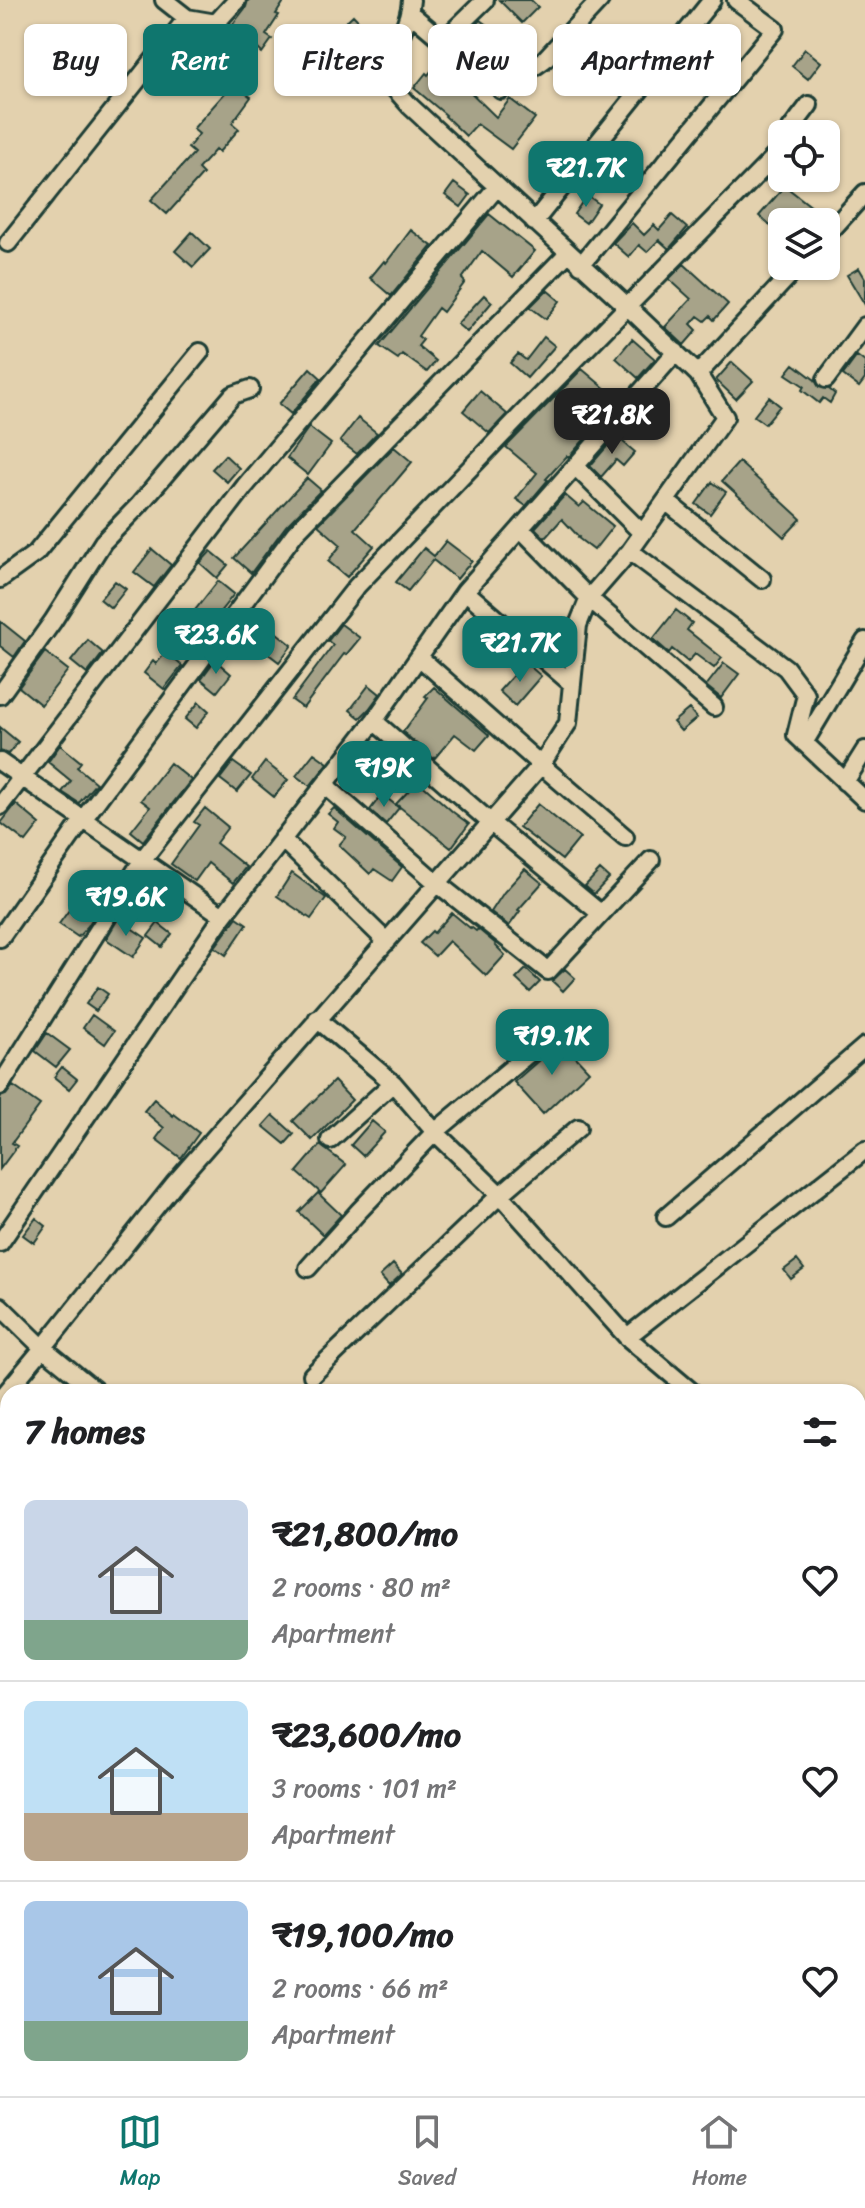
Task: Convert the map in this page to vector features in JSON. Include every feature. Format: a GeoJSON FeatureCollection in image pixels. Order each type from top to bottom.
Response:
{"type":"FeatureCollection","features":[{"type":"Feature","properties":{"kind":"street"},"geometry":{"type":"LineString","coordinates":[[164,0],[187,18],[216,23],[237,0]]}},
{"type":"Feature","properties":{"kind":"street"},"geometry":{"type":"LineString","coordinates":[[410,6],[443,41],[485,0]]}},
{"type":"Feature","properties":{"kind":"street"},"geometry":{"type":"LineString","coordinates":[[537,65],[600,0]]}},
{"type":"Feature","properties":{"kind":"street"},"geometry":{"type":"LineString","coordinates":[[534,222],[712,0]]}},
{"type":"Feature","properties":{"kind":"street"},"geometry":{"type":"LineString","coordinates":[[581,265],[775,29],[736,0]]}},
{"type":"Feature","properties":{"kind":"street"},"geometry":{"type":"LineString","coordinates":[[13,1384],[174,1184],[541,765],[568,723],[578,625],[589,598],[667,502],[725,417],[698,374],[676,352],[497,187],[402,106],[378,70],[402,35],[410,6]]}},
{"type":"Feature","properties":{"kind":"street"},"geometry":{"type":"LineString","coordinates":[[8,243],[187,18]]}},
{"type":"Feature","properties":{"kind":"street"},"geometry":{"type":"LineString","coordinates":[[798,120],[809,105]]}},
{"type":"Feature","properties":{"kind":"street"},"geometry":{"type":"LineString","coordinates":[[0,1086],[143,859],[357,586],[768,163]]}},
{"type":"Feature","properties":{"kind":"street"},"geometry":{"type":"LineString","coordinates":[[0,806],[245,486],[497,187]]}},
{"type":"Feature","properties":{"kind":"street"},"geometry":{"type":"LineString","coordinates":[[840,221],[865,193]]}},
{"type":"Feature","properties":{"kind":"street"},"geometry":{"type":"LineString","coordinates":[[0,938],[82,821],[295,533],[568,253]]}},
{"type":"Feature","properties":{"kind":"street"},"geometry":{"type":"LineString","coordinates":[[698,374],[785,280]]}},
{"type":"Feature","properties":{"kind":"street"},"geometry":{"type":"LineString","coordinates":[[826,379],[865,326]]}},
{"type":"Feature","properties":{"kind":"street"},"geometry":{"type":"LineString","coordinates":[[0,579],[36,553],[200,352]]}},
{"type":"Feature","properties":{"kind":"street"},"geometry":{"type":"LineString","coordinates":[[0,1243],[223,916],[374,721],[465,591],[676,352]]}},
{"type":"Feature","properties":{"kind":"street"},"geometry":{"type":"LineString","coordinates":[[0,695],[53,621],[103,542],[139,505],[233,395],[250,389]]}},
{"type":"Feature","properties":{"kind":"street"},"geometry":{"type":"LineString","coordinates":[[576,467],[642,533]]}},
{"type":"Feature","properties":{"kind":"street"},"geometry":{"type":"LineString","coordinates":[[667,502],[762,579]]}},
{"type":"Feature","properties":{"kind":"street"},"geometry":{"type":"LineString","coordinates":[[521,529],[589,598],[714,707]]}},
{"type":"Feature","properties":{"kind":"street"},"geometry":{"type":"LineString","coordinates":[[630,551],[786,668],[806,695],[796,735],[865,800]]}},
{"type":"Feature","properties":{"kind":"street"},"geometry":{"type":"LineString","coordinates":[[465,591],[572,684]]}},
{"type":"Feature","properties":{"kind":"street"},"geometry":{"type":"LineString","coordinates":[[804,743],[865,641]]}},
{"type":"Feature","properties":{"kind":"street"},"geometry":{"type":"LineString","coordinates":[[419,657],[625,837]]}},
{"type":"Feature","properties":{"kind":"street"},"geometry":{"type":"LineString","coordinates":[[374,721],[601,914]]}},
{"type":"Feature","properties":{"kind":"street"},"geometry":{"type":"LineString","coordinates":[[845,782],[865,750]]}},
{"type":"Feature","properties":{"kind":"street"},"geometry":{"type":"LineString","coordinates":[[0,762],[223,916]]}},
{"type":"Feature","properties":{"kind":"street"},"geometry":{"type":"LineString","coordinates":[[325,785],[438,884],[548,971],[651,860]]}},
{"type":"Feature","properties":{"kind":"street"},"geometry":{"type":"LineString","coordinates":[[282,839],[387,942]]}},
{"type":"Feature","properties":{"kind":"street"},"geometry":{"type":"LineString","coordinates":[[317,1019],[393,1083],[435,1132],[500,1195],[627,1337],[683,1384]]}},
{"type":"Feature","properties":{"kind":"street"},"geometry":{"type":"LineString","coordinates":[[308,1268],[435,1132],[564,1024]]}},
{"type":"Feature","properties":{"kind":"street"},"geometry":{"type":"LineString","coordinates":[[666,1217],[865,1046]]}},
{"type":"Feature","properties":{"kind":"street"},"geometry":{"type":"LineString","coordinates":[[330,1140],[393,1083]]}},
{"type":"Feature","properties":{"kind":"street"},"geometry":{"type":"LineString","coordinates":[[312,1375],[500,1195],[578,1128]]}},
{"type":"Feature","properties":{"kind":"street"},"geometry":{"type":"LineString","coordinates":[[627,1337],[865,1150]]}},
{"type":"Feature","properties":{"kind":"street"},"geometry":{"type":"LineString","coordinates":[[0,1306],[43,1348],[87,1384]]}},
{"type":"Feature","properties":{"kind":"building"},"geometry":{"type":"Polygon","coordinates":[[[248,0],[285,0],[266,35],[272,39],[262,53],[258,49],[258,24],[233,24],[248,0]]]}},
{"type":"Feature","properties":{"kind":"building"},"geometry":{"type":"Polygon","coordinates":[[[499,0],[531,0],[538,7],[522,23],[499,0]]]}},
{"type":"Feature","properties":{"kind":"building"},"geometry":{"type":"Polygon","coordinates":[[[353,15],[362,24],[343,24],[353,15]]]}},
{"type":"Feature","properties":{"kind":"building"},"geometry":{"type":"Polygon","coordinates":[[[805,49],[821,62],[808,79],[792,66],[805,49]]]}},
{"type":"Feature","properties":{"kind":"building"},"geometry":{"type":"Polygon","coordinates":[[[426,73],[428,96],[474,96],[496,117],[510,99],[535,118],[511,149],[477,124],[466,136],[414,88],[426,73]]]}},
{"type":"Feature","properties":{"kind":"building"},"geometry":{"type":"Polygon","coordinates":[[[222,96],[251,97],[232,123],[239,129],[219,152],[216,149],[198,169],[203,174],[167,214],[151,200],[194,153],[188,148],[199,134],[193,129],[222,96]]]}},
{"type":"Feature","properties":{"kind":"building"},"geometry":{"type":"Polygon","coordinates":[[[454,183],[470,195],[461,207],[445,195],[454,183]]]}},
{"type":"Feature","properties":{"kind":"building"},"geometry":{"type":"Polygon","coordinates":[[[780,192],[793,192],[813,208],[768,208],[768,224],[759,216],[780,192]]]}},
{"type":"Feature","properties":{"kind":"building"},"geometry":{"type":"Polygon","coordinates":[[[587,195],[599,204],[586,223],[574,214],[587,195]]]}},
{"type":"Feature","properties":{"kind":"building"},"geometry":{"type":"Polygon","coordinates":[[[489,214],[535,251],[513,277],[482,251],[443,312],[438,308],[418,336],[423,340],[418,346],[436,361],[427,372],[402,354],[398,359],[379,346],[489,214]]]}},
{"type":"Feature","properties":{"kind":"building"},"geometry":{"type":"Polygon","coordinates":[[[672,215],[687,228],[669,249],[659,240],[647,252],[639,245],[629,257],[613,243],[632,223],[644,235],[654,225],[659,230],[672,215]]]}},
{"type":"Feature","properties":{"kind":"building"},"geometry":{"type":"Polygon","coordinates":[[[411,230],[432,246],[391,296],[370,278],[384,261],[386,263],[411,230]]]}},
{"type":"Feature","properties":{"kind":"building"},"geometry":{"type":"Polygon","coordinates":[[[192,232],[210,249],[193,267],[175,251],[192,232]]]}},
{"type":"Feature","properties":{"kind":"building"},"geometry":{"type":"Polygon","coordinates":[[[684,264],[728,304],[714,320],[710,316],[705,321],[698,316],[691,324],[697,330],[684,345],[665,327],[691,299],[669,279],[684,264]]]}},
{"type":"Feature","properties":{"kind":"building"},"geometry":{"type":"Polygon","coordinates":[[[859,268],[865,278],[865,305],[847,275],[859,268]]]}},
{"type":"Feature","properties":{"kind":"building"},"geometry":{"type":"Polygon","coordinates":[[[547,290],[560,301],[546,319],[530,307],[547,290]]]}},
{"type":"Feature","properties":{"kind":"building"},"geometry":{"type":"Polygon","coordinates":[[[484,295],[492,302],[467,332],[457,324],[484,295]]]}},
{"type":"Feature","properties":{"kind":"building"},"geometry":{"type":"Polygon","coordinates":[[[544,337],[555,346],[527,378],[510,363],[518,354],[526,360],[544,337]]]}},
{"type":"Feature","properties":{"kind":"building"},"geometry":{"type":"Polygon","coordinates":[[[632,339],[655,359],[638,378],[616,358],[632,339]]]}},
{"type":"Feature","properties":{"kind":"building"},"geometry":{"type":"Polygon","coordinates":[[[857,356],[865,362],[865,379],[859,387],[843,375],[857,356]]]}},
{"type":"Feature","properties":{"kind":"building"},"geometry":{"type":"Polygon","coordinates":[[[732,362],[753,381],[736,399],[716,380],[732,362]]]}},
{"type":"Feature","properties":{"kind":"building"},"geometry":{"type":"Polygon","coordinates":[[[794,364],[815,380],[819,387],[835,394],[830,403],[823,398],[819,403],[802,390],[804,386],[786,374],[794,364]]]}},
{"type":"Feature","properties":{"kind":"building"},"geometry":{"type":"Polygon","coordinates":[[[310,368],[321,378],[291,414],[279,404],[310,368]]]}},
{"type":"Feature","properties":{"kind":"building"},"geometry":{"type":"Polygon","coordinates":[[[582,369],[619,400],[546,479],[526,506],[516,499],[537,473],[506,447],[582,369]]]}},
{"type":"Feature","properties":{"kind":"building"},"geometry":{"type":"Polygon","coordinates":[[[480,391],[507,414],[489,433],[463,411],[480,391]]]}},
{"type":"Feature","properties":{"kind":"building"},"geometry":{"type":"Polygon","coordinates":[[[769,397],[780,406],[765,424],[754,416],[769,397]]]}},
{"type":"Feature","properties":{"kind":"building"},"geometry":{"type":"Polygon","coordinates":[[[358,418],[377,433],[357,454],[340,441],[358,418]]]}},
{"type":"Feature","properties":{"kind":"building"},"geometry":{"type":"Polygon","coordinates":[[[309,427],[331,444],[308,475],[287,458],[309,427]]]}},
{"type":"Feature","properties":{"kind":"building"},"geometry":{"type":"Polygon","coordinates":[[[616,436],[635,452],[623,466],[616,460],[601,477],[590,466],[616,436]]]}},
{"type":"Feature","properties":{"kind":"building"},"geometry":{"type":"Polygon","coordinates":[[[394,447],[412,462],[355,529],[374,546],[347,577],[328,561],[341,545],[318,525],[394,447]]]}},
{"type":"Feature","properties":{"kind":"building"},"geometry":{"type":"Polygon","coordinates":[[[225,455],[239,468],[227,482],[212,469],[225,455]]]}},
{"type":"Feature","properties":{"kind":"building"},"geometry":{"type":"Polygon","coordinates":[[[739,462],[801,519],[784,537],[722,481],[739,462]]]}},
{"type":"Feature","properties":{"kind":"building"},"geometry":{"type":"Polygon","coordinates":[[[307,478],[321,490],[286,526],[251,573],[234,558],[307,478]]]}},
{"type":"Feature","properties":{"kind":"building"},"geometry":{"type":"Polygon","coordinates":[[[712,482],[726,492],[710,514],[696,504],[712,482]]]}},
{"type":"Feature","properties":{"kind":"building"},"geometry":{"type":"Polygon","coordinates":[[[565,495],[579,507],[584,502],[613,526],[594,550],[578,538],[562,519],[545,538],[535,528],[565,495]]]}},
{"type":"Feature","properties":{"kind":"building"},"geometry":{"type":"Polygon","coordinates":[[[446,541],[472,561],[457,579],[433,560],[408,591],[396,582],[424,548],[434,556],[446,541]]]}},
{"type":"Feature","properties":{"kind":"building"},"geometry":{"type":"Polygon","coordinates":[[[152,549],[171,565],[154,587],[134,572],[152,549]]]}},
{"type":"Feature","properties":{"kind":"building"},"geometry":{"type":"Polygon","coordinates":[[[211,551],[228,565],[217,578],[200,563],[211,551]]]}},
{"type":"Feature","properties":{"kind":"building"},"geometry":{"type":"Polygon","coordinates":[[[115,581],[126,589],[111,608],[100,599],[115,581]]]}},
{"type":"Feature","properties":{"kind":"building"},"geometry":{"type":"Polygon","coordinates":[[[218,581],[234,594],[204,632],[188,619],[218,581]]]}},
{"type":"Feature","properties":{"kind":"building"},"geometry":{"type":"Polygon","coordinates":[[[676,610],[692,623],[687,630],[722,658],[714,668],[695,654],[688,662],[672,649],[669,653],[653,639],[676,610]]]}},
{"type":"Feature","properties":{"kind":"building"},"geometry":{"type":"Polygon","coordinates":[[[0,621],[25,641],[14,657],[0,646],[0,621]]]}},
{"type":"Feature","properties":{"kind":"building"},"geometry":{"type":"Polygon","coordinates":[[[341,624],[360,638],[303,708],[292,700],[333,645],[328,641],[341,624]]]}},
{"type":"Feature","properties":{"kind":"building"},"geometry":{"type":"Polygon","coordinates":[[[268,626],[292,645],[279,662],[254,643],[268,626]]]}},
{"type":"Feature","properties":{"kind":"building"},"geometry":{"type":"Polygon","coordinates":[[[88,640],[103,653],[87,674],[71,661],[88,640]]]}},
{"type":"Feature","properties":{"kind":"building"},"geometry":{"type":"Polygon","coordinates":[[[45,652],[68,670],[41,705],[19,687],[45,652]]]}},
{"type":"Feature","properties":{"kind":"building"},"geometry":{"type":"Polygon","coordinates":[[[166,652],[182,666],[164,689],[144,673],[153,661],[156,664],[166,652]]]}},
{"type":"Feature","properties":{"kind":"building"},"geometry":{"type":"Polygon","coordinates":[[[215,660],[231,674],[217,692],[201,679],[215,660]]]}},
{"type":"Feature","properties":{"kind":"building"},"geometry":{"type":"Polygon","coordinates":[[[525,662],[541,676],[515,706],[499,691],[525,662]]]}},
{"type":"Feature","properties":{"kind":"building"},"geometry":{"type":"Polygon","coordinates":[[[724,663],[739,674],[721,698],[706,686],[724,663]]]}},
{"type":"Feature","properties":{"kind":"building"},"geometry":{"type":"Polygon","coordinates":[[[369,685],[380,694],[360,718],[350,710],[369,685]]]}},
{"type":"Feature","properties":{"kind":"building"},"geometry":{"type":"Polygon","coordinates":[[[434,687],[489,735],[476,750],[455,734],[434,759],[403,732],[434,687]]]}},
{"type":"Feature","properties":{"kind":"building"},"geometry":{"type":"Polygon","coordinates":[[[199,702],[209,711],[196,728],[185,719],[199,702]]]}},
{"type":"Feature","properties":{"kind":"building"},"geometry":{"type":"Polygon","coordinates":[[[689,709],[697,718],[681,731],[673,722],[689,709]]]}},
{"type":"Feature","properties":{"kind":"building"},"geometry":{"type":"Polygon","coordinates":[[[0,727],[18,742],[8,754],[0,751],[0,727]]]}},
{"type":"Feature","properties":{"kind":"building"},"geometry":{"type":"Polygon","coordinates":[[[60,745],[81,762],[77,767],[96,783],[79,803],[62,792],[71,781],[48,762],[60,745]]]}},
{"type":"Feature","properties":{"kind":"building"},"geometry":{"type":"Polygon","coordinates":[[[314,753],[328,763],[310,786],[296,776],[314,753]]]}},
{"type":"Feature","properties":{"kind":"building"},"geometry":{"type":"Polygon","coordinates":[[[233,762],[251,775],[237,792],[220,779],[233,762]]]}},
{"type":"Feature","properties":{"kind":"building"},"geometry":{"type":"Polygon","coordinates":[[[265,762],[288,780],[274,797],[252,779],[265,762]]]}},
{"type":"Feature","properties":{"kind":"building"},"geometry":{"type":"Polygon","coordinates":[[[170,763],[191,780],[143,841],[131,831],[150,807],[141,800],[170,763]]]}},
{"type":"Feature","properties":{"kind":"building"},"geometry":{"type":"Polygon","coordinates":[[[418,781],[469,824],[451,848],[396,804],[418,781]]]}},
{"type":"Feature","properties":{"kind":"building"},"geometry":{"type":"Polygon","coordinates":[[[382,794],[399,808],[386,824],[370,810],[382,794]]]}},
{"type":"Feature","properties":{"kind":"building"},"geometry":{"type":"Polygon","coordinates":[[[16,804],[40,824],[26,842],[1,823],[16,804]]]}},
{"type":"Feature","properties":{"kind":"building"},"geometry":{"type":"Polygon","coordinates":[[[538,804],[580,838],[562,860],[519,827],[538,804]]]}},
{"type":"Feature","properties":{"kind":"building"},"geometry":{"type":"Polygon","coordinates":[[[205,808],[228,827],[216,843],[246,867],[233,883],[208,863],[195,881],[171,864],[199,825],[194,822],[205,808]]]}},
{"type":"Feature","properties":{"kind":"building"},"geometry":{"type":"Polygon","coordinates":[[[334,808],[402,867],[392,881],[374,869],[370,874],[339,845],[346,837],[334,828],[338,822],[328,814],[334,808]]]}},
{"type":"Feature","properties":{"kind":"building"},"geometry":{"type":"Polygon","coordinates":[[[525,869],[542,883],[518,910],[509,926],[491,912],[525,869]]]}},
{"type":"Feature","properties":{"kind":"building"},"geometry":{"type":"Polygon","coordinates":[[[600,870],[609,878],[594,894],[585,886],[600,870]]]}},
{"type":"Feature","properties":{"kind":"building"},"geometry":{"type":"Polygon","coordinates":[[[292,873],[326,898],[311,919],[277,896],[292,873]]]}},
{"type":"Feature","properties":{"kind":"building"},"geometry":{"type":"Polygon","coordinates":[[[94,875],[111,886],[88,926],[78,937],[59,924],[94,875]]]}},
{"type":"Feature","properties":{"kind":"building"},"geometry":{"type":"Polygon","coordinates":[[[452,913],[470,928],[478,929],[505,955],[486,976],[449,941],[435,956],[420,943],[452,913]]]}},
{"type":"Feature","properties":{"kind":"building"},"geometry":{"type":"Polygon","coordinates":[[[237,917],[247,924],[226,955],[215,947],[237,917]]]}},
{"type":"Feature","properties":{"kind":"building"},"geometry":{"type":"Polygon","coordinates":[[[118,919],[146,938],[133,957],[106,939],[118,919]]]}},
{"type":"Feature","properties":{"kind":"building"},"geometry":{"type":"Polygon","coordinates":[[[158,923],[172,934],[162,947],[148,936],[158,923]]]}},
{"type":"Feature","properties":{"kind":"building"},"geometry":{"type":"Polygon","coordinates":[[[526,969],[540,982],[530,992],[516,979],[526,969]]]}},
{"type":"Feature","properties":{"kind":"building"},"geometry":{"type":"Polygon","coordinates":[[[565,969],[575,978],[563,991],[552,981],[565,969]]]}},
{"type":"Feature","properties":{"kind":"building"},"geometry":{"type":"Polygon","coordinates":[[[98,987],[108,994],[96,1011],[86,1004],[98,987]]]}},
{"type":"Feature","properties":{"kind":"building"},"geometry":{"type":"Polygon","coordinates":[[[92,1015],[114,1031],[105,1044],[83,1028],[92,1015]]]}},
{"type":"Feature","properties":{"kind":"building"},"geometry":{"type":"Polygon","coordinates":[[[47,1033],[70,1050],[56,1067],[35,1051],[47,1033]]]}},
{"type":"Feature","properties":{"kind":"building"},"geometry":{"type":"Polygon","coordinates":[[[561,1041],[589,1071],[543,1114],[514,1082],[561,1041]]]}},
{"type":"Feature","properties":{"kind":"building"},"geometry":{"type":"Polygon","coordinates":[[[62,1067],[77,1079],[69,1089],[54,1077],[62,1067]]]}},
{"type":"Feature","properties":{"kind":"building"},"geometry":{"type":"Polygon","coordinates":[[[334,1081],[352,1100],[312,1140],[293,1121],[334,1081]]]}},
{"type":"Feature","properties":{"kind":"building"},"geometry":{"type":"Polygon","coordinates":[[[13,1086],[40,1105],[12,1143],[17,1146],[0,1169],[0,1097],[13,1086]]]}},
{"type":"Feature","properties":{"kind":"building"},"geometry":{"type":"Polygon","coordinates":[[[154,1099],[199,1133],[181,1158],[156,1139],[164,1128],[144,1111],[154,1099]]]}},
{"type":"Feature","properties":{"kind":"building"},"geometry":{"type":"Polygon","coordinates":[[[273,1115],[294,1134],[285,1144],[263,1126],[273,1115]]]}},
{"type":"Feature","properties":{"kind":"building"},"geometry":{"type":"Polygon","coordinates":[[[372,1121],[385,1132],[363,1156],[351,1145],[372,1121]]]}},
{"type":"Feature","properties":{"kind":"building"},"geometry":{"type":"Polygon","coordinates":[[[320,1145],[346,1165],[321,1193],[297,1172],[320,1145]]]}},
{"type":"Feature","properties":{"kind":"building"},"geometry":{"type":"Polygon","coordinates":[[[318,1193],[341,1215],[323,1235],[299,1212],[318,1193]]]}},
{"type":"Feature","properties":{"kind":"building"},"geometry":{"type":"Polygon","coordinates":[[[36,1218],[46,1226],[34,1243],[23,1235],[36,1218]]]}},
{"type":"Feature","properties":{"kind":"building"},"geometry":{"type":"Polygon","coordinates":[[[797,1260],[804,1269],[791,1279],[784,1270],[797,1260]]]}},
{"type":"Feature","properties":{"kind":"building"},"geometry":{"type":"Polygon","coordinates":[[[393,1264],[402,1274],[389,1286],[380,1276],[393,1264]]]}}]}
